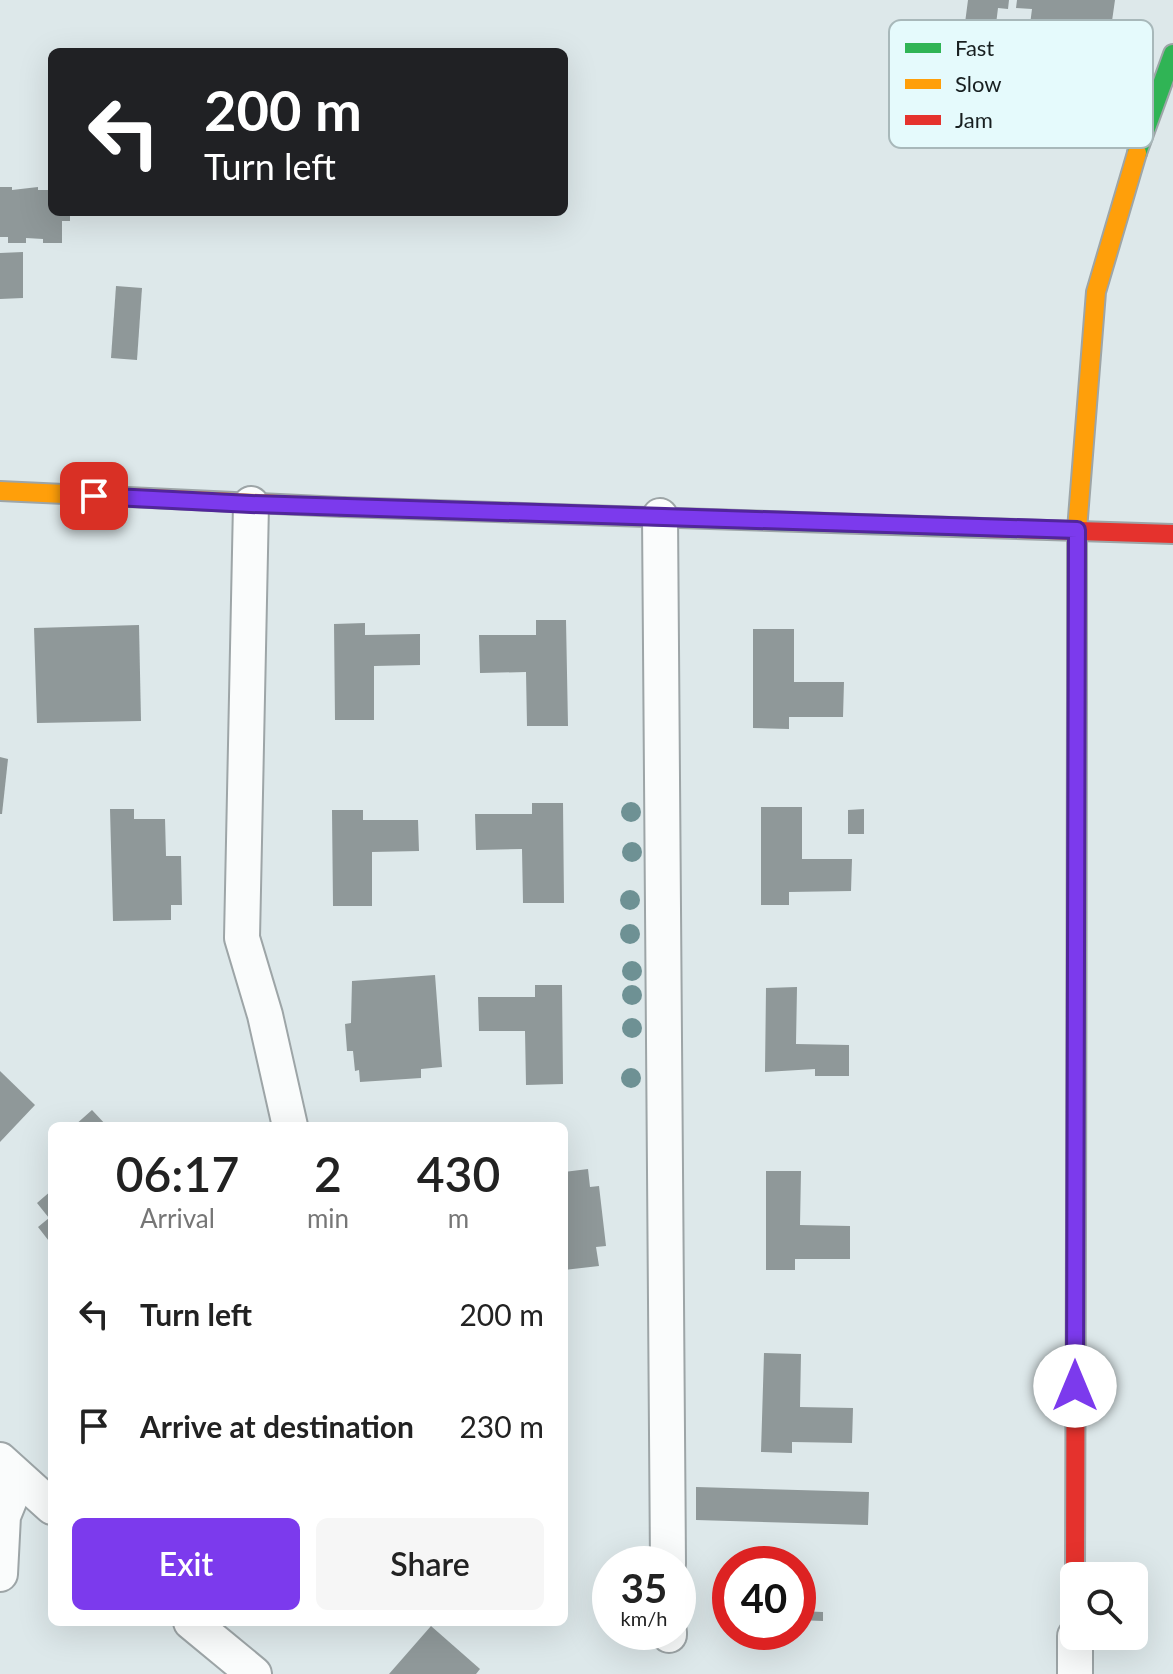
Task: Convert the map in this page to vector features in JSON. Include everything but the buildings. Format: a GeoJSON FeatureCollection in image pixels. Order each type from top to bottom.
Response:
{"type":"FeatureCollection","features":[{"type":"Feature","properties":{"kind":"street"},"geometry":{"type":"LineString","coordinates":[[1153,108],[1173,54]]}},
{"type":"Feature","properties":{"kind":"street"},"geometry":{"type":"LineString","coordinates":[[1075,1562],[1077,530],[1096,292],[1139,148]]}},
{"type":"Feature","properties":{"kind":"street"},"geometry":{"type":"LineString","coordinates":[[0,491],[251,504],[1173,534]]}},
{"type":"Feature","properties":{"kind":"street"},"geometry":{"type":"LineString","coordinates":[[251,504],[242,938],[265,1015],[289,1122]]}},
{"type":"Feature","properties":{"kind":"street"},"geometry":{"type":"LineString","coordinates":[[660,516],[668,1546]]}},
{"type":"Feature","properties":{"kind":"street"},"geometry":{"type":"LineString","coordinates":[[9,1469],[48,1503]]}},
{"type":"Feature","properties":{"kind":"street"},"geometry":{"type":"LineString","coordinates":[[0,1574],[9,1469]]}},
{"type":"Feature","properties":{"kind":"street"},"geometry":{"type":"LineString","coordinates":[[196,1626],[254,1674]]}},
{"type":"Feature","properties":{"kind":"street"},"geometry":{"type":"LineString","coordinates":[[1075,1650],[1075,1674]]}},
{"type":"Feature","properties":{"kind":"traffic: fast"},"geometry":{"type":"LineString","coordinates":[[1153,109],[1173,54]]}},
{"type":"Feature","properties":{"kind":"traffic: fast"},"geometry":{"type":"LineString","coordinates":[[1137,153],[1139,148]]}},
{"type":"Feature","properties":{"kind":"traffic: fast"},"geometry":{"type":"LineString","coordinates":[[342,507],[984,528]]}},
{"type":"Feature","properties":{"kind":"traffic: fast"},"geometry":{"type":"LineString","coordinates":[[1076,1230],[1077,699]]}},
{"type":"Feature","properties":{"kind":"traffic: slow"},"geometry":{"type":"LineString","coordinates":[[1077,699],[1077,530],[1096,292],[1137,153]]}},
{"type":"Feature","properties":{"kind":"traffic: slow"},"geometry":{"type":"LineString","coordinates":[[0,491],[342,507]]}},
{"type":"Feature","properties":{"kind":"traffic: jam"},"geometry":{"type":"LineString","coordinates":[[984,528],[1173,534]]}},
{"type":"Feature","properties":{"kind":"traffic: jam"},"geometry":{"type":"LineString","coordinates":[[1075,1562],[1076,1230]]}},
{"type":"Feature","properties":{"kind":"route"},"geometry":{"type":"LineString","coordinates":[[94,496],[251,504],[1077,530],[1075,1386]]}}]}
